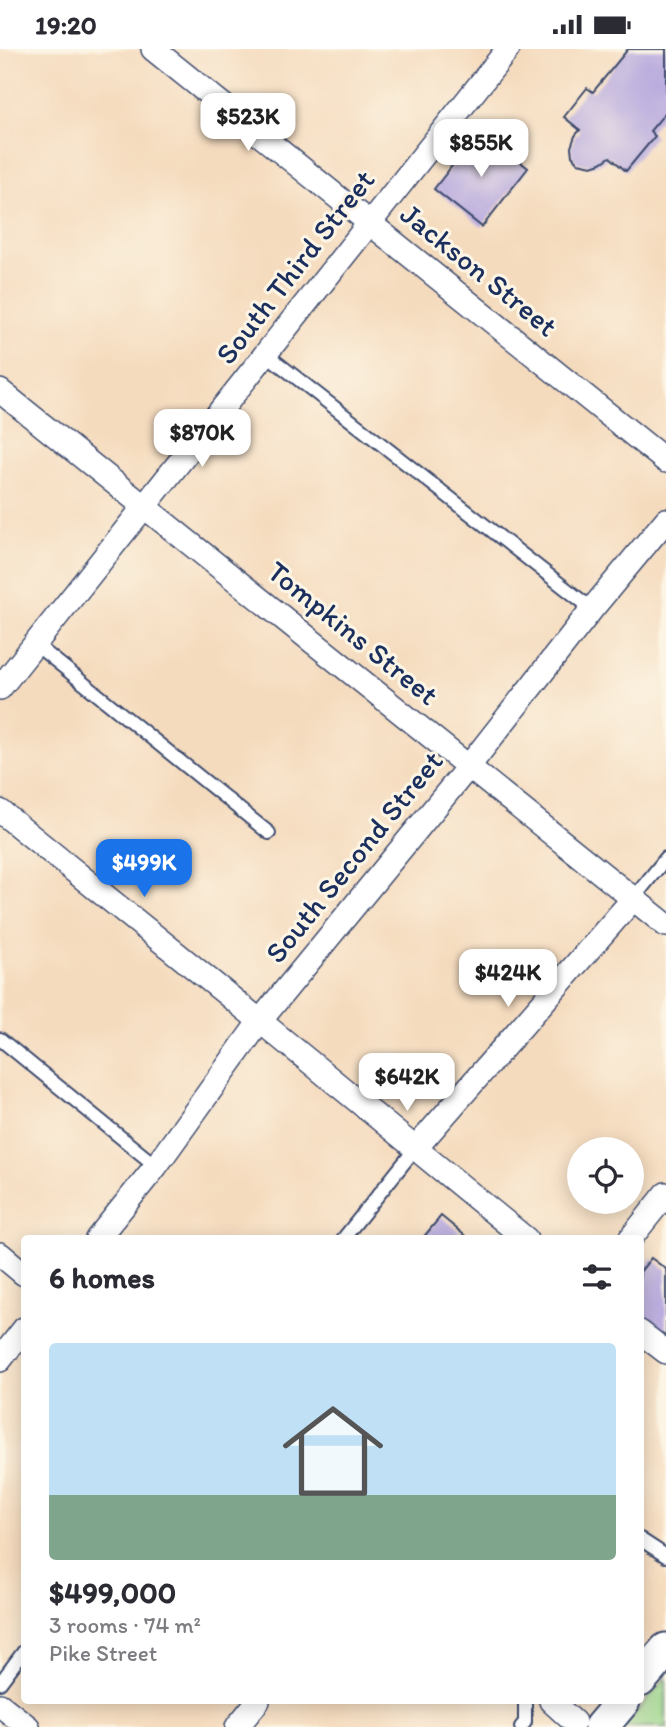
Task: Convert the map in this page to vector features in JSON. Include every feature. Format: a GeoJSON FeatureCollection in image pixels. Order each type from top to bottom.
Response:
{"type":"FeatureCollection","features":[{"type":"Feature","properties":{"kind":"street","name":"South Third Street"},"geometry":{"type":"LineString","coordinates":[[0,688],[508,49]]}},
{"type":"Feature","properties":{"kind":"street","name":"Jackson Street"},"geometry":{"type":"LineString","coordinates":[[156,50],[666,461]]}},
{"type":"Feature","properties":{"kind":"street","name":"Tompkins Street"},"geometry":{"type":"LineString","coordinates":[[0,391],[666,925]]}},
{"type":"Feature","properties":{"kind":"street","name":"South Second Street"},"geometry":{"type":"LineString","coordinates":[[100,1235],[156,1166],[260,1021],[666,520]]}},
{"type":"Feature","properties":{"kind":"street"},"geometry":{"type":"LineString","coordinates":[[0,811],[521,1235]]}},
{"type":"Feature","properties":{"kind":"street"},"geometry":{"type":"LineString","coordinates":[[415,1149],[633,899]]}},
{"type":"Feature","properties":{"kind":"street"},"geometry":{"type":"LineString","coordinates":[[633,1235],[666,1194]]}},
{"type":"Feature","properties":{"kind":"street"},"geometry":{"type":"LineString","coordinates":[[0,1254],[21,1272]]}},
{"type":"Feature","properties":{"kind":"street"},"geometry":{"type":"LineString","coordinates":[[0,1360],[21,1333]]}},
{"type":"Feature","properties":{"kind":"street"},"geometry":{"type":"LineString","coordinates":[[644,1335],[666,1352]]}},
{"type":"Feature","properties":{"kind":"street"},"geometry":{"type":"LineString","coordinates":[[644,1675],[666,1650]]}},
{"type":"Feature","properties":{"kind":"street"},"geometry":{"type":"LineString","coordinates":[[237,1727],[256,1704]]}},
{"type":"Feature","properties":{"kind":"street"},"geometry":{"type":"LineString","coordinates":[[556,1704],[587,1725],[618,1704]]}},
{"type":"Feature","properties":{"kind":"street"},"geometry":{"type":"LineString","coordinates":[[0,1705],[28,1727]]}},
{"type":"Feature","properties":{"kind":"lane"},"geometry":{"type":"LineString","coordinates":[[266,354],[592,609]]}},
{"type":"Feature","properties":{"kind":"lane"},"geometry":{"type":"LineString","coordinates":[[35,644],[269,833]]}},
{"type":"Feature","properties":{"kind":"lane"},"geometry":{"type":"LineString","coordinates":[[633,899],[666,858]]}},
{"type":"Feature","properties":{"kind":"lane"},"geometry":{"type":"LineString","coordinates":[[0,1039],[156,1166]]}},
{"type":"Feature","properties":{"kind":"lane"},"geometry":{"type":"LineString","coordinates":[[346,1235],[415,1149]]}},
{"type":"Feature","properties":{"kind":"lane"},"geometry":{"type":"LineString","coordinates":[[644,1542],[666,1556]]}},
{"type":"Feature","properties":{"kind":"lane"},"geometry":{"type":"LineString","coordinates":[[0,1683],[21,1655]]}},
{"type":"Feature","properties":{"kind":"lane"},"geometry":{"type":"LineString","coordinates":[[521,1727],[525,1722],[525,1704]]}},
{"type":"Feature","properties":{"kind":"green space"},"geometry":{"type":"Polygon","coordinates":[[[666,1677],[666,1727],[624,1727],[666,1677]]]}},
{"type":"Feature","properties":{"kind":"building"},"geometry":{"type":"Polygon","coordinates":[[[628,49],[666,49],[666,112],[650,131],[655,136],[626,171],[610,157],[592,166],[578,163],[572,156],[571,147],[580,130],[564,117],[587,88],[593,92],[628,49]]]}},
{"type":"Feature","properties":{"kind":"building"},"geometry":{"type":"Polygon","coordinates":[[[480,130],[528,168],[482,227],[434,189],[480,130]]]}},
{"type":"Feature","properties":{"kind":"building"},"geometry":{"type":"Polygon","coordinates":[[[441,1216],[464,1235],[425,1235],[441,1216]]]}},
{"type":"Feature","properties":{"kind":"building"},"geometry":{"type":"Polygon","coordinates":[[[651,1258],[666,1269],[666,1338],[644,1322],[644,1267],[651,1258]]]}}]}
